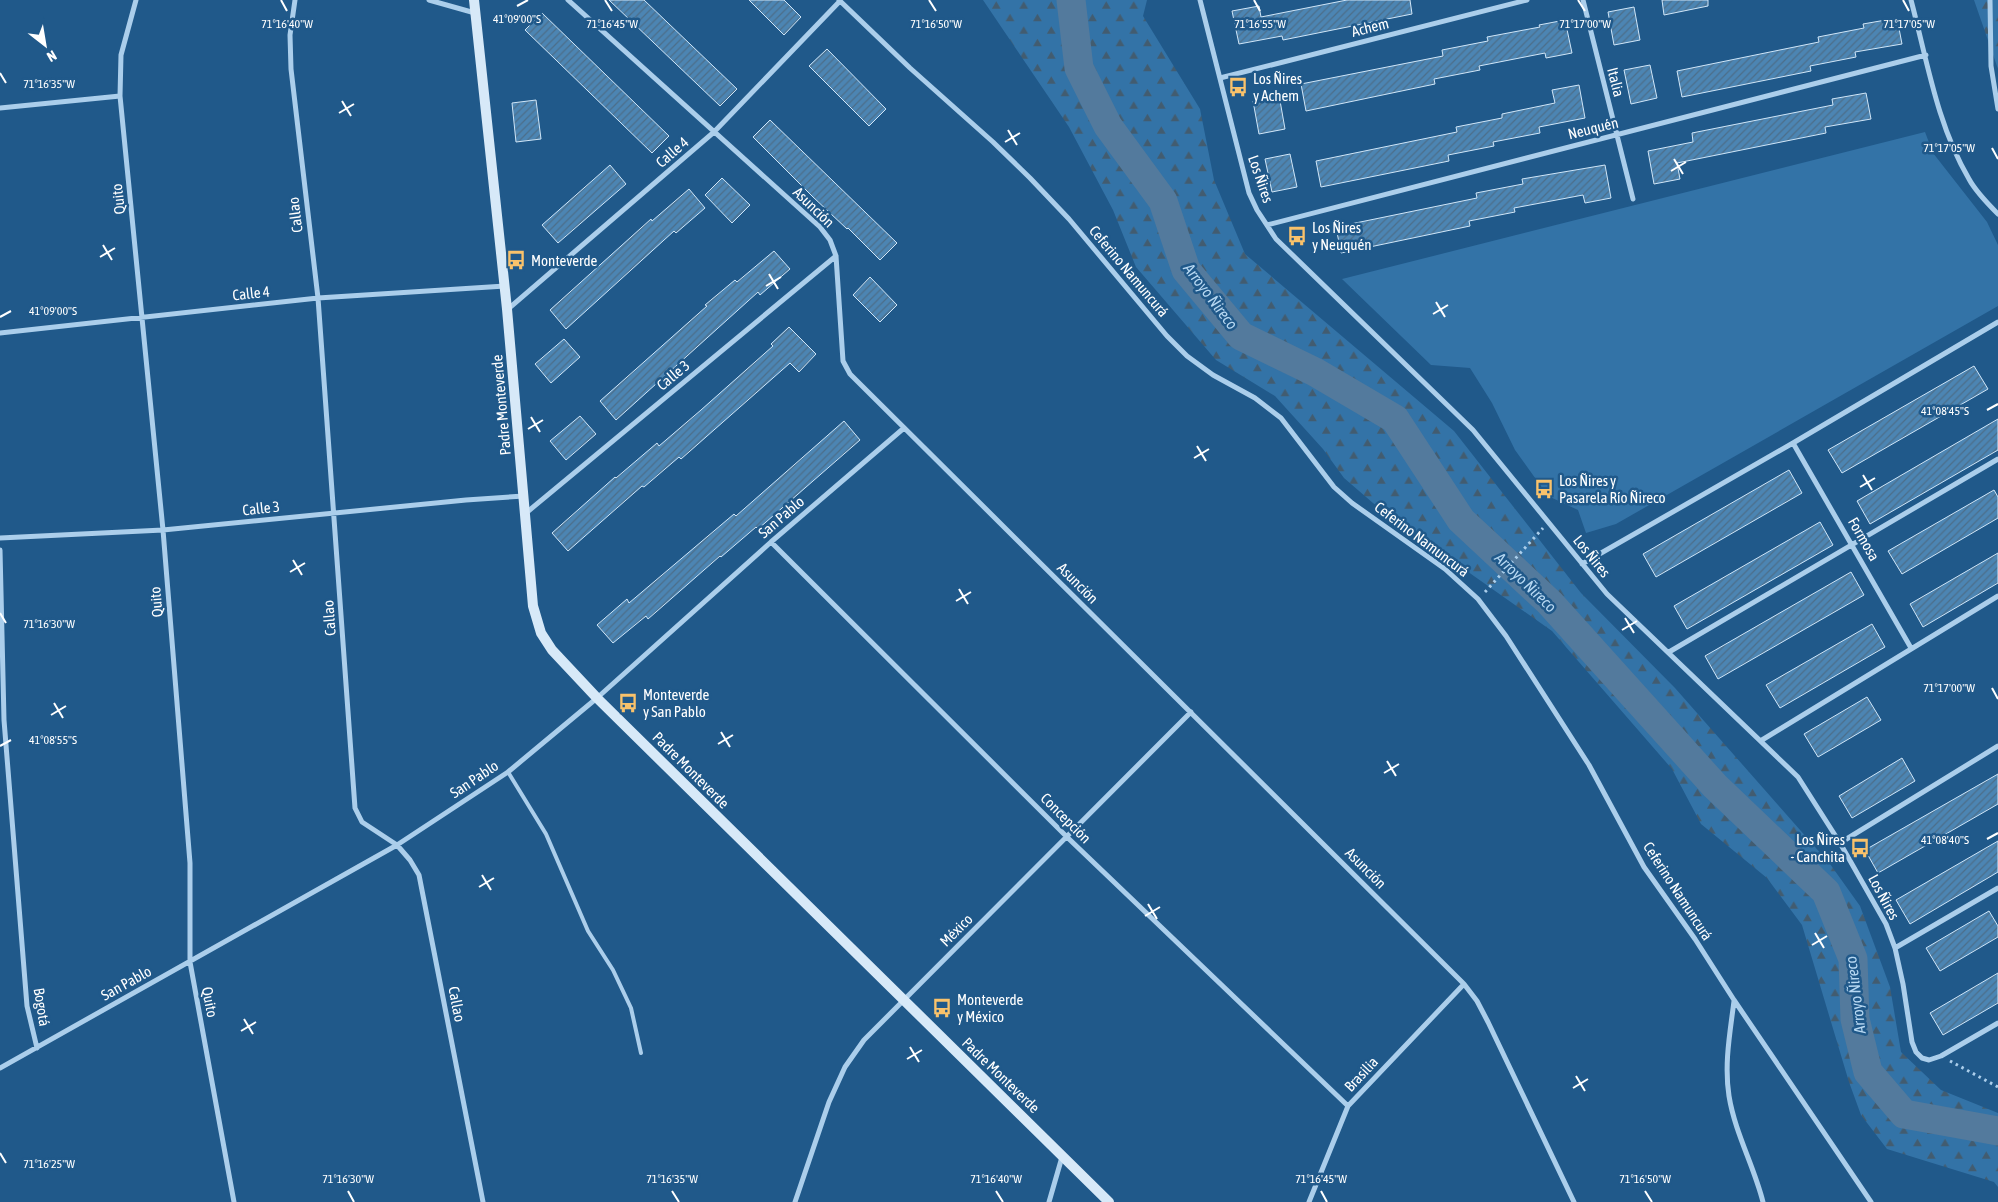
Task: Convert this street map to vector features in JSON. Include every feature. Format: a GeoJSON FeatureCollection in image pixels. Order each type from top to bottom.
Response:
{"type":"FeatureCollection","features":[{"type":"Feature","properties":{"kind":"street","name":"Quito"},"geometry":{"type":"LineString","coordinates":[[136,0],[121,55],[120,96],[163,530],[190,863],[190,962],[234,1202]]}},
{"type":"Feature","properties":{"kind":"street","name":"Callao"},"geometry":{"type":"LineString","coordinates":[[295,0],[290,35],[291,69],[318,298],[355,808],[362,822],[397,845],[410,860],[419,875],[483,1202]]}},
{"type":"Feature","properties":{"kind":"street"},"geometry":{"type":"LineString","coordinates":[[430,0],[476,13]]}},
{"type":"Feature","properties":{"kind":"street","name":"Padre Monteverde"},"geometry":{"type":"LineString","coordinates":[[474,0],[505,286],[533,606],[541,633],[552,650],[597,698],[1109,1202]]}},
{"type":"Feature","properties":{"kind":"street","name":"Asunción"},"geometry":{"type":"LineString","coordinates":[[568,0],[820,227],[830,240],[836,256],[843,362],[850,374],[1464,984],[1477,1001],[1488,1022],[1574,1202]]}},
{"type":"Feature","properties":{"kind":"street","name":"Los Ñires"},"geometry":{"type":"LineString","coordinates":[[1200,0],[1249,193],[1276,239],[1473,430],[1607,594],[1762,740],[1798,777],[1840,843],[1886,924],[1895,948],[1916,1052],[1922,1058],[1929,1060],[1941,1056]]}},
{"type":"Feature","properties":{"kind":"street","name":"Achem"},"geometry":{"type":"LineString","coordinates":[[1220,78],[1527,0]]}},
{"type":"Feature","properties":{"kind":"street","name":"Italia"},"geometry":{"type":"LineString","coordinates":[[1583,0],[1633,199]]}},
{"type":"Feature","properties":{"kind":"street"},"geometry":{"type":"LineString","coordinates":[[1911,0],[1944,122],[1954,151],[1970,181],[1998,214]]}},
{"type":"Feature","properties":{"kind":"street"},"geometry":{"type":"LineString","coordinates":[[1990,0],[1991,66],[1998,109]]}},
{"type":"Feature","properties":{"kind":"street","name":"Calle 4"},"geometry":{"type":"LineString","coordinates":[[507,309],[714,132],[839,1]]}},
{"type":"Feature","properties":{"kind":"street","name":"Ceferino Namuncurá"},"geometry":{"type":"LineString","coordinates":[[839,1],[910,68],[994,142],[1030,178],[1069,220],[1167,336],[1187,356],[1213,375],[1255,398],[1281,418],[1334,487],[1352,503],[1445,569],[1478,599],[1506,636],[1579,749],[1644,867],[1695,939],[1734,1000],[1871,1202]]}},
{"type":"Feature","properties":{"kind":"street","name":"Neuquén"},"geometry":{"type":"LineString","coordinates":[[1267,225],[1926,55]]}},
{"type":"Feature","properties":{"kind":"street"},"geometry":{"type":"LineString","coordinates":[[0,108],[120,96]]}},
{"type":"Feature","properties":{"kind":"street","name":"Calle 3"},"geometry":{"type":"LineString","coordinates":[[526,513],[836,256]]}},
{"type":"Feature","properties":{"kind":"street","name":"Calle 4"},"geometry":{"type":"LineString","coordinates":[[0,333],[318,298],[505,286]]}},
{"type":"Feature","properties":{"kind":"street"},"geometry":{"type":"LineString","coordinates":[[1582,564],[1793,443],[1998,322]]}},
{"type":"Feature","properties":{"kind":"street","name":"San Pablo"},"geometry":{"type":"LineString","coordinates":[[0,1068],[397,845],[508,772],[597,698],[771,542],[904,428]]}},
{"type":"Feature","properties":{"kind":"street","name":"Formosa"},"geometry":{"type":"LineString","coordinates":[[1793,443],[1853,544],[1911,648]]}},
{"type":"Feature","properties":{"kind":"street"},"geometry":{"type":"LineString","coordinates":[[1669,652],[1998,459]]}},
{"type":"Feature","properties":{"kind":"street","name":"Calle 3"},"geometry":{"type":"LineString","coordinates":[[0,538],[163,530],[524,496]]}},
{"type":"Feature","properties":{"kind":"street","name":"Concepción"},"geometry":{"type":"LineString","coordinates":[[771,542],[1068,838],[1348,1106]]}},
{"type":"Feature","properties":{"kind":"street","name":"Bogotá"},"geometry":{"type":"LineString","coordinates":[[0,550],[4,720],[27,1006],[36,1048]]}},
{"type":"Feature","properties":{"kind":"street"},"geometry":{"type":"LineString","coordinates":[[1762,740],[1998,596]]}},
{"type":"Feature","properties":{"kind":"street","name":"México"},"geometry":{"type":"LineString","coordinates":[[795,1202],[829,1102],[845,1067],[864,1040],[1068,838],[1191,712]]}},
{"type":"Feature","properties":{"kind":"street"},"geometry":{"type":"LineString","coordinates":[[1840,843],[1998,746]]}},
{"type":"Feature","properties":{"kind":"street"},"geometry":{"type":"LineString","coordinates":[[1895,948],[1998,888]]}},
{"type":"Feature","properties":{"kind":"street","name":"Brasilia"},"geometry":{"type":"LineString","coordinates":[[1309,1202],[1348,1106],[1464,984]]}},
{"type":"Feature","properties":{"kind":"street"},"geometry":{"type":"LineString","coordinates":[[1734,1000],[1727,1059],[1729,1096],[1739,1135],[1763,1202]]}},
{"type":"Feature","properties":{"kind":"street"},"geometry":{"type":"LineString","coordinates":[[1941,1056],[1998,1023]]}},
{"type":"Feature","properties":{"kind":"street"},"geometry":{"type":"LineString","coordinates":[[1049,1202],[1063,1156]]}},
{"type":"Feature","properties":{"kind":"lane"},"geometry":{"type":"LineString","coordinates":[[508,772],[546,834],[588,931],[613,970],[631,1008],[641,1053]]}},
{"type":"Feature","properties":{"kind":"path"},"geometry":{"type":"LineString","coordinates":[[1478,599],[1548,522]]}},
{"type":"Feature","properties":{"kind":"path"},"geometry":{"type":"LineString","coordinates":[[1941,1056],[1998,1087]]}},
{"type":"Feature","properties":{"kind":"green space"},"geometry":{"type":"Polygon","coordinates":[[[983,0],[1147,0],[1143,16],[1200,109],[1214,180],[1245,254],[1454,431],[1581,593],[1675,688],[1830,864],[1860,906],[1890,987],[1901,1052],[1941,1090],[1998,1113],[1998,1187],[1994,1182],[1887,1149],[1861,1115],[1849,1082],[1802,925],[1767,878],[1701,824],[1672,769],[1552,631],[1373,503],[1344,478],[1323,449],[1275,396],[1216,360],[1136,267],[1113,210],[1069,127],[983,0]]]}},
{"type":"Feature","properties":{"kind":"green space"},"geometry":{"type":"Polygon","coordinates":[[[1974,0],[1998,0],[1998,69],[1974,0]]]}},
{"type":"Feature","properties":{"kind":"green space"},"geometry":{"type":"Polygon","coordinates":[[[1925,132],[1933,153],[1987,222],[1998,245],[1998,306],[1616,524],[1586,533],[1578,510],[1548,496],[1515,450],[1492,403],[1470,368],[1431,365],[1342,279],[1925,132]]]}},
{"type":"Feature","properties":{"kind":"building"},"geometry":{"type":"Polygon","coordinates":[[[609,0],[644,0],[737,89],[720,106],[609,0]]]}},
{"type":"Feature","properties":{"kind":"building"},"geometry":{"type":"Polygon","coordinates":[[[749,0],[784,0],[801,17],[784,35],[749,0]]]}},
{"type":"Feature","properties":{"kind":"building"},"geometry":{"type":"Polygon","coordinates":[[[1347,0],[1410,0],[1412,14],[1283,40],[1282,36],[1239,44],[1232,11],[1259,6],[1261,17],[1347,0]]]}},
{"type":"Feature","properties":{"kind":"building"},"geometry":{"type":"Polygon","coordinates":[[[1662,0],[1708,0],[1708,6],[1664,15],[1662,0]]]}},
{"type":"Feature","properties":{"kind":"building"},"geometry":{"type":"Polygon","coordinates":[[[1634,7],[1640,40],[1614,45],[1608,12],[1634,7]]]}},
{"type":"Feature","properties":{"kind":"building"},"geometry":{"type":"Polygon","coordinates":[[[542,13],[669,136],[652,153],[525,30],[542,13]]]}},
{"type":"Feature","properties":{"kind":"building"},"geometry":{"type":"Polygon","coordinates":[[[1897,18],[1902,44],[1855,52],[1856,57],[1810,66],[1811,71],[1682,97],[1677,71],[1819,42],[1818,37],[1864,28],[1863,24],[1897,18]]]}},
{"type":"Feature","properties":{"kind":"building"},"geometry":{"type":"Polygon","coordinates":[[[1565,20],[1572,53],[1546,58],[1545,53],[1479,66],[1480,70],[1434,79],[1435,84],[1306,111],[1301,84],[1443,56],[1442,50],[1488,41],[1487,37],[1540,27],[1539,25],[1565,20]]]}},
{"type":"Feature","properties":{"kind":"building"},"geometry":{"type":"Polygon","coordinates":[[[827,49],[886,109],[869,126],[809,66],[827,49]]]}},
{"type":"Feature","properties":{"kind":"building"},"geometry":{"type":"Polygon","coordinates":[[[1650,65],[1657,98],[1631,104],[1624,70],[1650,65]]]}},
{"type":"Feature","properties":{"kind":"building"},"geometry":{"type":"Polygon","coordinates":[[[1579,85],[1585,118],[1539,127],[1540,133],[1493,142],[1494,146],[1448,155],[1449,161],[1321,187],[1316,161],[1457,132],[1456,127],[1502,118],[1502,114],[1555,103],[1552,90],[1579,85]]]}},
{"type":"Feature","properties":{"kind":"building"},"geometry":{"type":"Polygon","coordinates":[[[1866,93],[1871,119],[1825,127],[1826,133],[1677,163],[1680,179],[1654,184],[1648,151],[1693,142],[1692,133],[1833,105],[1832,99],[1866,93]]]}},
{"type":"Feature","properties":{"kind":"building"},"geometry":{"type":"Polygon","coordinates":[[[1279,95],[1285,129],[1259,134],[1253,101],[1279,95]]]}},
{"type":"Feature","properties":{"kind":"building"},"geometry":{"type":"Polygon","coordinates":[[[536,100],[541,139],[516,142],[512,103],[536,100]]]}},
{"type":"Feature","properties":{"kind":"building"},"geometry":{"type":"Polygon","coordinates":[[[770,120],[897,243],[880,260],[753,137],[770,120]]]}},
{"type":"Feature","properties":{"kind":"building"},"geometry":{"type":"Polygon","coordinates":[[[1290,154],[1297,187],[1272,192],[1265,159],[1290,154]]]}},
{"type":"Feature","properties":{"kind":"building"},"geometry":{"type":"Polygon","coordinates":[[[610,165],[626,184],[558,243],[542,225],[610,165]]]}},
{"type":"Feature","properties":{"kind":"building"},"geometry":{"type":"Polygon","coordinates":[[[1605,165],[1611,198],[1585,203],[1583,195],[1514,208],[1515,212],[1469,221],[1470,226],[1341,253],[1336,227],[1477,198],[1476,193],[1523,184],[1522,179],[1605,165]]]}},
{"type":"Feature","properties":{"kind":"building"},"geometry":{"type":"Polygon","coordinates":[[[722,178],[750,205],[732,223],[705,195],[722,178]]]}},
{"type":"Feature","properties":{"kind":"building"},"geometry":{"type":"Polygon","coordinates":[[[689,189],[705,208],[676,233],[674,231],[566,329],[550,310],[651,219],[652,221],[689,189]]]}},
{"type":"Feature","properties":{"kind":"building"},"geometry":{"type":"Polygon","coordinates":[[[774,251],[790,269],[760,295],[758,292],[616,420],[600,401],[707,306],[705,305],[735,280],[737,282],[774,251]]]}},
{"type":"Feature","properties":{"kind":"building"},"geometry":{"type":"Polygon","coordinates":[[[870,277],[897,305],[880,322],[853,295],[870,277]]]}},
{"type":"Feature","properties":{"kind":"building"},"geometry":{"type":"Polygon","coordinates":[[[789,327],[816,354],[799,372],[790,363],[681,459],[679,457],[644,487],[642,486],[568,551],[552,533],[615,477],[657,443],[659,446],[701,410],[773,346],[771,344],[789,327]]]}},
{"type":"Feature","properties":{"kind":"building"},"geometry":{"type":"Polygon","coordinates":[[[564,339],[580,357],[551,383],[535,364],[564,339]]]}},
{"type":"Feature","properties":{"kind":"building"},"geometry":{"type":"Polygon","coordinates":[[[1974,366],[1988,389],[1842,473],[1828,450],[1974,366]]]}},
{"type":"Feature","properties":{"kind":"building"},"geometry":{"type":"Polygon","coordinates":[[[580,416],[596,434],[566,460],[550,441],[580,416]]]}},
{"type":"Feature","properties":{"kind":"building"},"geometry":{"type":"Polygon","coordinates":[[[1998,419],[1998,450],[1870,524],[1857,501],[1998,419]]]}},
{"type":"Feature","properties":{"kind":"building"},"geometry":{"type":"Polygon","coordinates":[[[844,421],[860,440],[758,529],[756,527],[648,619],[646,616],[613,643],[597,625],[627,599],[629,603],[734,514],[736,516],[844,421]]]}},
{"type":"Feature","properties":{"kind":"building"},"geometry":{"type":"Polygon","coordinates":[[[1789,470],[1802,493],[1656,577],[1643,554],[1789,470]]]}},
{"type":"Feature","properties":{"kind":"building"},"geometry":{"type":"Polygon","coordinates":[[[1994,490],[1998,497],[1998,518],[1902,574],[1888,551],[1994,490]]]}},
{"type":"Feature","properties":{"kind":"building"},"geometry":{"type":"Polygon","coordinates":[[[1820,522],[1833,545],[1687,629],[1674,606],[1820,522]]]}},
{"type":"Feature","properties":{"kind":"building"},"geometry":{"type":"Polygon","coordinates":[[[1998,553],[1998,583],[1923,627],[1910,604],[1998,553]]]}},
{"type":"Feature","properties":{"kind":"building"},"geometry":{"type":"Polygon","coordinates":[[[1851,572],[1864,595],[1718,679],[1705,656],[1851,572]]]}},
{"type":"Feature","properties":{"kind":"building"},"geometry":{"type":"Polygon","coordinates":[[[1872,624],[1885,647],[1780,708],[1766,685],[1872,624]]]}},
{"type":"Feature","properties":{"kind":"building"},"geometry":{"type":"Polygon","coordinates":[[[1867,697],[1881,720],[1818,757],[1804,734],[1867,697]]]}},
{"type":"Feature","properties":{"kind":"building"},"geometry":{"type":"Polygon","coordinates":[[[1902,758],[1915,781],[1852,818],[1839,796],[1902,758]]]}},
{"type":"Feature","properties":{"kind":"building"},"geometry":{"type":"Polygon","coordinates":[[[1998,774],[1998,804],[1878,873],[1865,850],[1998,774]]]}},
{"type":"Feature","properties":{"kind":"building"},"geometry":{"type":"Polygon","coordinates":[[[1998,841],[1998,872],[1910,924],[1896,900],[1998,841]]]}},
{"type":"Feature","properties":{"kind":"building"},"geometry":{"type":"Polygon","coordinates":[[[1989,911],[1998,926],[1998,937],[1940,971],[1926,948],[1989,911]]]}},
{"type":"Feature","properties":{"kind":"building"},"geometry":{"type":"Polygon","coordinates":[[[1998,973],[1998,1003],[1943,1035],[1930,1013],[1998,973]]]}},
{"type":"Feature","properties":{"kind":"waterway","name":"Arroyo Ñireco"},"geometry":{"type":"LineString","coordinates":[[1071,0],[1079,68],[1108,126],[1163,201],[1186,270],[1241,336],[1315,372],[1395,419],[1461,520],[1550,603],[1715,786],[1826,892],[1853,959],[1855,1019],[1868,1072],[1904,1114],[1998,1131]]}},
{"type":"Feature","properties":{"kind":"place","name":"Los Ñires y Achem"},"geometry":{"type":"Point","coordinates":[1238,87]}},
{"type":"Feature","properties":{"kind":"place","name":"Los Ñires y Neuquén"},"geometry":{"type":"Point","coordinates":[1297,236]}},
{"type":"Feature","properties":{"kind":"place","name":"Monteverde"},"geometry":{"type":"Point","coordinates":[516,260]}},
{"type":"Feature","properties":{"kind":"place","name":"Los Ñires y Pasarela Río Ñireco"},"geometry":{"type":"Point","coordinates":[1544,489]}},
{"type":"Feature","properties":{"kind":"place","name":"Monteverde y San Pablo"},"geometry":{"type":"Point","coordinates":[628,703]}},
{"type":"Feature","properties":{"kind":"place","name":"Los Ñires - Canchita"},"geometry":{"type":"Point","coordinates":[1860,848]}},
{"type":"Feature","properties":{"kind":"place","name":"Monteverde y México"},"geometry":{"type":"Point","coordinates":[942,1008]}}]}
